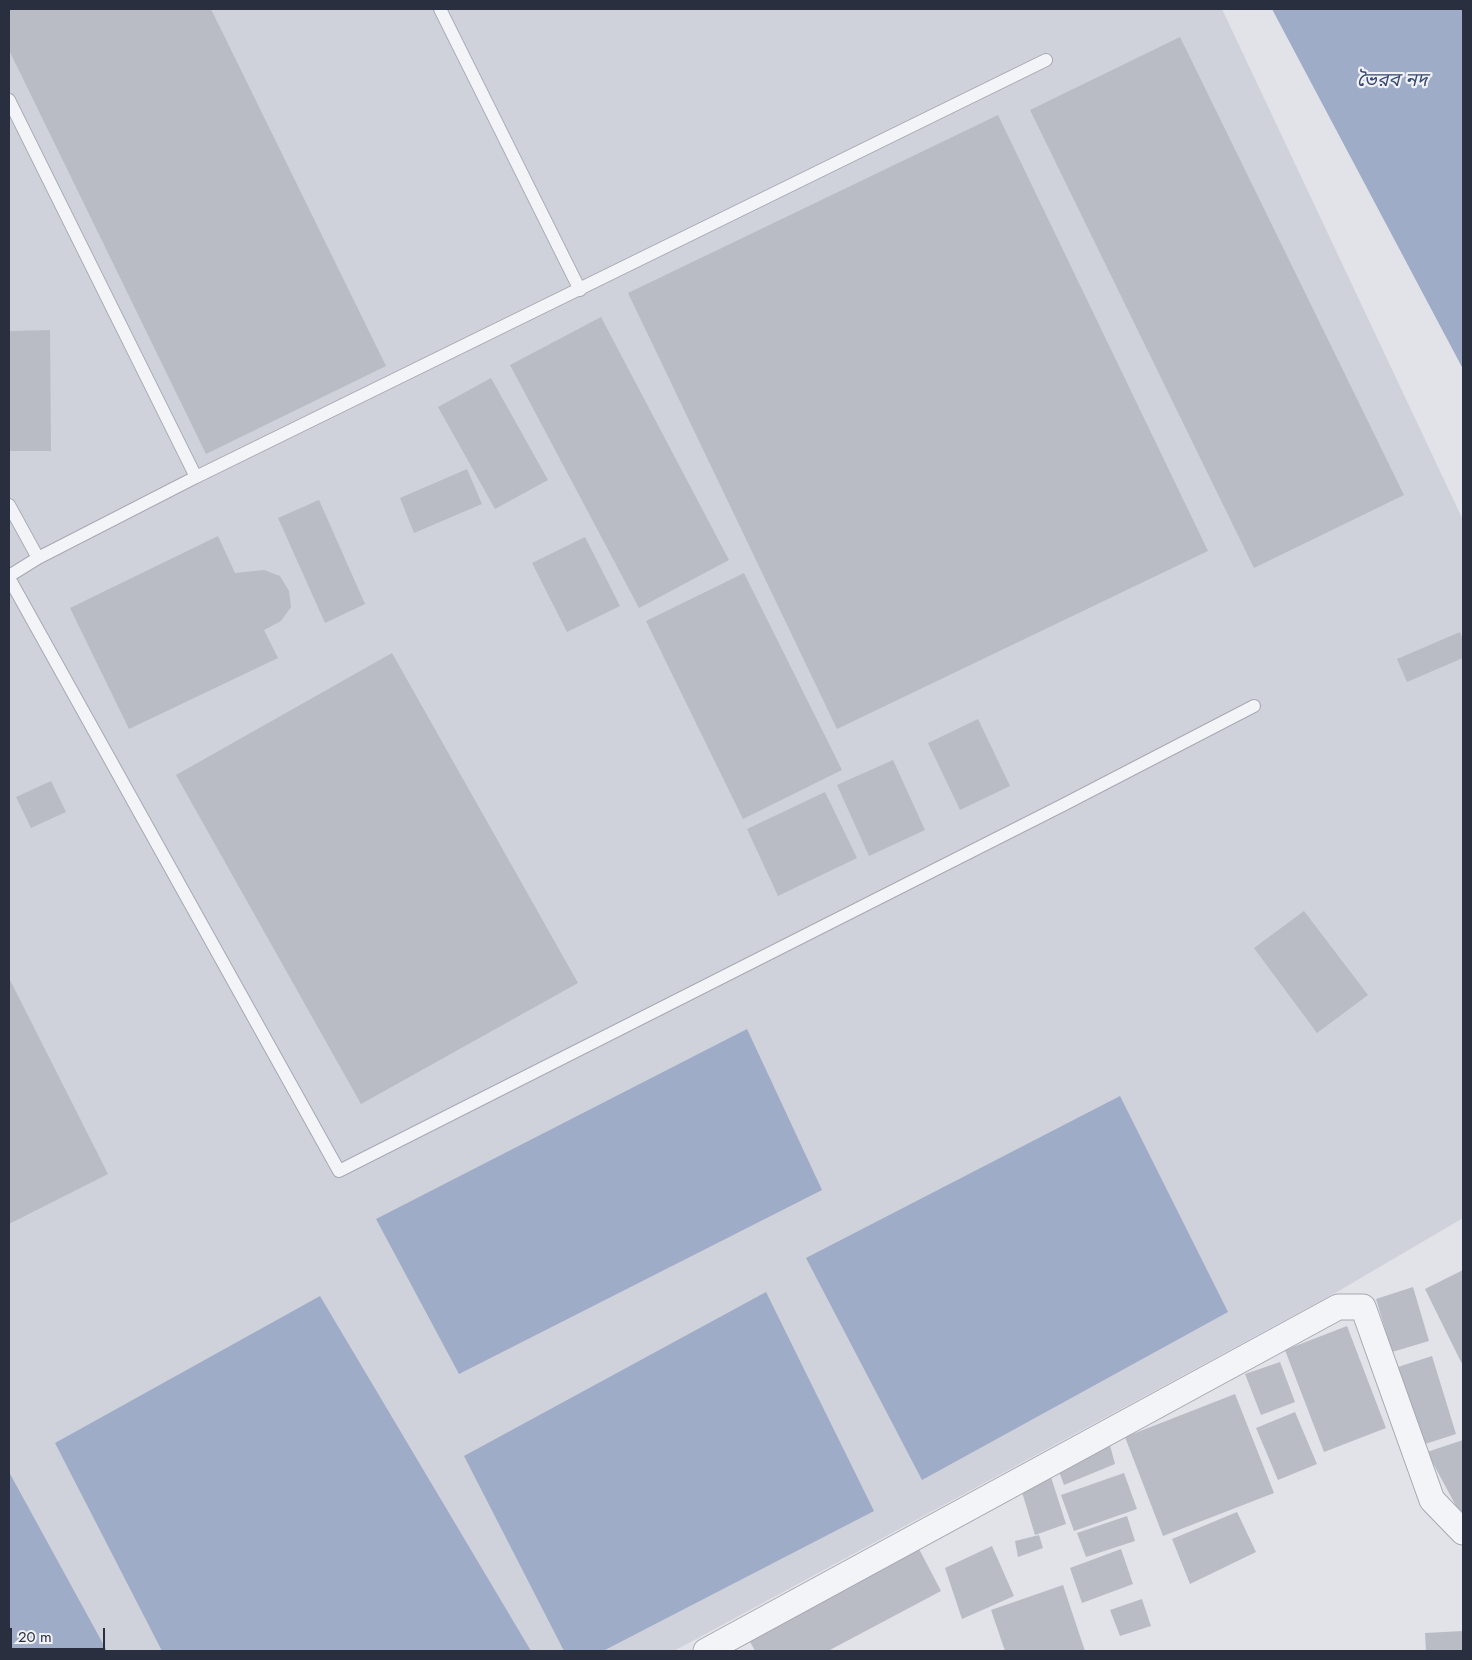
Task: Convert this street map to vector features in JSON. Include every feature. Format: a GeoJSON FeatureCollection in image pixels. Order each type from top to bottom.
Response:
{"type":"FeatureCollection","features":[{"type":"Feature","properties":{"kind":"street"},"geometry":{"type":"LineString","coordinates":[[706,1651],[1338,1307],[1363,1307],[1432,1500],[1463,1532]]}},
{"type":"Feature","properties":{"kind":"lane"},"geometry":{"type":"LineString","coordinates":[[440,9],[580,290]]}},
{"type":"Feature","properties":{"kind":"lane"},"geometry":{"type":"LineString","coordinates":[[1046,60],[196,477],[38,558],[9,577],[339,1170],[1063,805],[1254,706]]}},
{"type":"Feature","properties":{"kind":"lane"},"geometry":{"type":"LineString","coordinates":[[9,100],[196,477]]}},
{"type":"Feature","properties":{"kind":"lane"},"geometry":{"type":"LineString","coordinates":[[9,504],[38,558]]}},
{"type":"Feature","properties":{"kind":"shaded area"},"geometry":{"type":"Polygon","coordinates":[[[9,9],[1222,9],[1463,520],[1463,1218],[1337,1292],[674,1651],[9,1651],[9,9]]]}},
{"type":"Feature","properties":{"kind":"water","name":"ভৈরব নদ"},"geometry":{"type":"Polygon","coordinates":[[[1272,9],[1463,9],[1463,369],[1272,9]]]}},
{"type":"Feature","properties":{"kind":"water"},"geometry":{"type":"Polygon","coordinates":[[[747,1029],[822,1190],[459,1374],[376,1219],[747,1029]]]}},
{"type":"Feature","properties":{"kind":"water"},"geometry":{"type":"Polygon","coordinates":[[[1120,1096],[1228,1312],[922,1480],[806,1258],[1120,1096]]]}},
{"type":"Feature","properties":{"kind":"water"},"geometry":{"type":"Polygon","coordinates":[[[766,1292],[874,1511],[603,1651],[564,1651],[464,1456],[766,1292]]]}},
{"type":"Feature","properties":{"kind":"water"},"geometry":{"type":"Polygon","coordinates":[[[320,1296],[531,1651],[162,1651],[55,1443],[320,1296]]]}},
{"type":"Feature","properties":{"kind":"water"},"geometry":{"type":"Polygon","coordinates":[[[9,1472],[107,1651],[9,1651],[9,1472]]]}},
{"type":"Feature","properties":{"kind":"building"},"geometry":{"type":"Polygon","coordinates":[[[9,9],[211,9],[386,366],[206,454],[9,50],[9,9]]]}},
{"type":"Feature","properties":{"kind":"building"},"geometry":{"type":"Polygon","coordinates":[[[1180,37],[1404,495],[1254,568],[1030,110],[1180,37]]]}},
{"type":"Feature","properties":{"kind":"building"},"geometry":{"type":"Polygon","coordinates":[[[998,115],[1208,551],[837,729],[628,293],[998,115]]]}},
{"type":"Feature","properties":{"kind":"building"},"geometry":{"type":"Polygon","coordinates":[[[601,317],[729,560],[639,608],[510,365],[601,317]]]}},
{"type":"Feature","properties":{"kind":"building"},"geometry":{"type":"Polygon","coordinates":[[[50,330],[51,451],[9,451],[9,331],[50,330]]]}},
{"type":"Feature","properties":{"kind":"building"},"geometry":{"type":"Polygon","coordinates":[[[491,378],[548,480],[495,509],[438,407],[491,378]]]}},
{"type":"Feature","properties":{"kind":"building"},"geometry":{"type":"Polygon","coordinates":[[[467,469],[482,504],[414,533],[400,498],[467,469]]]}},
{"type":"Feature","properties":{"kind":"building"},"geometry":{"type":"Polygon","coordinates":[[[319,500],[365,604],[325,623],[278,518],[319,500]]]}},
{"type":"Feature","properties":{"kind":"building"},"geometry":{"type":"Polygon","coordinates":[[[218,536],[235,573],[264,570],[280,576],[289,591],[291,607],[281,621],[264,630],[278,658],[129,729],[70,608],[218,536]]]}},
{"type":"Feature","properties":{"kind":"building"},"geometry":{"type":"Polygon","coordinates":[[[585,537],[620,606],[567,632],[532,563],[585,537]]]}},
{"type":"Feature","properties":{"kind":"building"},"geometry":{"type":"Polygon","coordinates":[[[744,573],[842,770],[743,819],[646,621],[744,573]]]}},
{"type":"Feature","properties":{"kind":"building"},"geometry":{"type":"Polygon","coordinates":[[[1460,632],[1463,640],[1463,658],[1407,682],[1397,659],[1460,632]]]}},
{"type":"Feature","properties":{"kind":"building"},"geometry":{"type":"Polygon","coordinates":[[[392,653],[578,983],[361,1104],[176,775],[392,653]]]}},
{"type":"Feature","properties":{"kind":"building"},"geometry":{"type":"Polygon","coordinates":[[[978,719],[1010,786],[960,810],[928,743],[978,719]]]}},
{"type":"Feature","properties":{"kind":"building"},"geometry":{"type":"Polygon","coordinates":[[[893,760],[925,830],[869,856],[837,785],[893,760]]]}},
{"type":"Feature","properties":{"kind":"building"},"geometry":{"type":"Polygon","coordinates":[[[51,781],[66,812],[31,828],[16,797],[51,781]]]}},
{"type":"Feature","properties":{"kind":"building"},"geometry":{"type":"Polygon","coordinates":[[[825,792],[857,858],[778,896],[747,829],[825,792]]]}},
{"type":"Feature","properties":{"kind":"building"},"geometry":{"type":"Polygon","coordinates":[[[1304,911],[1368,995],[1317,1033],[1254,948],[1304,911]]]}},
{"type":"Feature","properties":{"kind":"building"},"geometry":{"type":"Polygon","coordinates":[[[9,978],[108,1174],[9,1224],[9,978]]]}},
{"type":"Feature","properties":{"kind":"building"},"geometry":{"type":"Polygon","coordinates":[[[1463,1270],[1463,1366],[1425,1289],[1463,1270]]]}},
{"type":"Feature","properties":{"kind":"building"},"geometry":{"type":"Polygon","coordinates":[[[1413,1287],[1429,1341],[1392,1352],[1376,1299],[1413,1287]]]}},
{"type":"Feature","properties":{"kind":"building"},"geometry":{"type":"Polygon","coordinates":[[[1347,1326],[1386,1428],[1324,1452],[1285,1350],[1347,1326]]]}},
{"type":"Feature","properties":{"kind":"building"},"geometry":{"type":"Polygon","coordinates":[[[1432,1356],[1456,1434],[1422,1445],[1398,1367],[1432,1356]]]}},
{"type":"Feature","properties":{"kind":"building"},"geometry":{"type":"Polygon","coordinates":[[[1280,1362],[1295,1402],[1261,1415],[1245,1374],[1280,1362]]]}},
{"type":"Feature","properties":{"kind":"building"},"geometry":{"type":"Polygon","coordinates":[[[1235,1394],[1274,1493],[1163,1536],[1125,1437],[1235,1394]]]}},
{"type":"Feature","properties":{"kind":"building"},"geometry":{"type":"Polygon","coordinates":[[[1295,1412],[1317,1464],[1278,1480],[1256,1428],[1295,1412]]]}},
{"type":"Feature","properties":{"kind":"building"},"geometry":{"type":"Polygon","coordinates":[[[1108,1438],[1115,1464],[1064,1485],[1057,1466],[1108,1438]]]}},
{"type":"Feature","properties":{"kind":"building"},"geometry":{"type":"Polygon","coordinates":[[[1463,1440],[1463,1519],[1427,1452],[1463,1440]]]}},
{"type":"Feature","properties":{"kind":"building"},"geometry":{"type":"Polygon","coordinates":[[[1124,1473],[1137,1509],[1074,1531],[1061,1495],[1124,1473]]]}},
{"type":"Feature","properties":{"kind":"building"},"geometry":{"type":"Polygon","coordinates":[[[1050,1474],[1066,1524],[1035,1535],[1021,1489],[1050,1474]]]}},
{"type":"Feature","properties":{"kind":"building"},"geometry":{"type":"Polygon","coordinates":[[[1237,1512],[1256,1552],[1190,1584],[1172,1539],[1237,1512]]]}},
{"type":"Feature","properties":{"kind":"building"},"geometry":{"type":"Polygon","coordinates":[[[1127,1516],[1135,1541],[1086,1557],[1077,1533],[1127,1516]]]}},
{"type":"Feature","properties":{"kind":"building"},"geometry":{"type":"Polygon","coordinates":[[[1039,1535],[1043,1548],[1018,1557],[1015,1541],[1039,1535]]]}},
{"type":"Feature","properties":{"kind":"building"},"geometry":{"type":"Polygon","coordinates":[[[917,1545],[941,1591],[828,1651],[755,1651],[747,1636],[917,1545]]]}},
{"type":"Feature","properties":{"kind":"building"},"geometry":{"type":"Polygon","coordinates":[[[992,1546],[1014,1596],[962,1619],[945,1568],[992,1546]]]}},
{"type":"Feature","properties":{"kind":"building"},"geometry":{"type":"Polygon","coordinates":[[[1121,1549],[1133,1584],[1082,1603],[1070,1568],[1121,1549]]]}},
{"type":"Feature","properties":{"kind":"building"},"geometry":{"type":"Polygon","coordinates":[[[1063,1585],[1085,1651],[1005,1651],[991,1610],[1063,1585]]]}},
{"type":"Feature","properties":{"kind":"building"},"geometry":{"type":"Polygon","coordinates":[[[1142,1599],[1151,1626],[1120,1636],[1110,1610],[1142,1599]]]}},
{"type":"Feature","properties":{"kind":"building"},"geometry":{"type":"Polygon","coordinates":[[[1463,1631],[1463,1651],[1426,1651],[1425,1633],[1463,1631]]]}}]}
